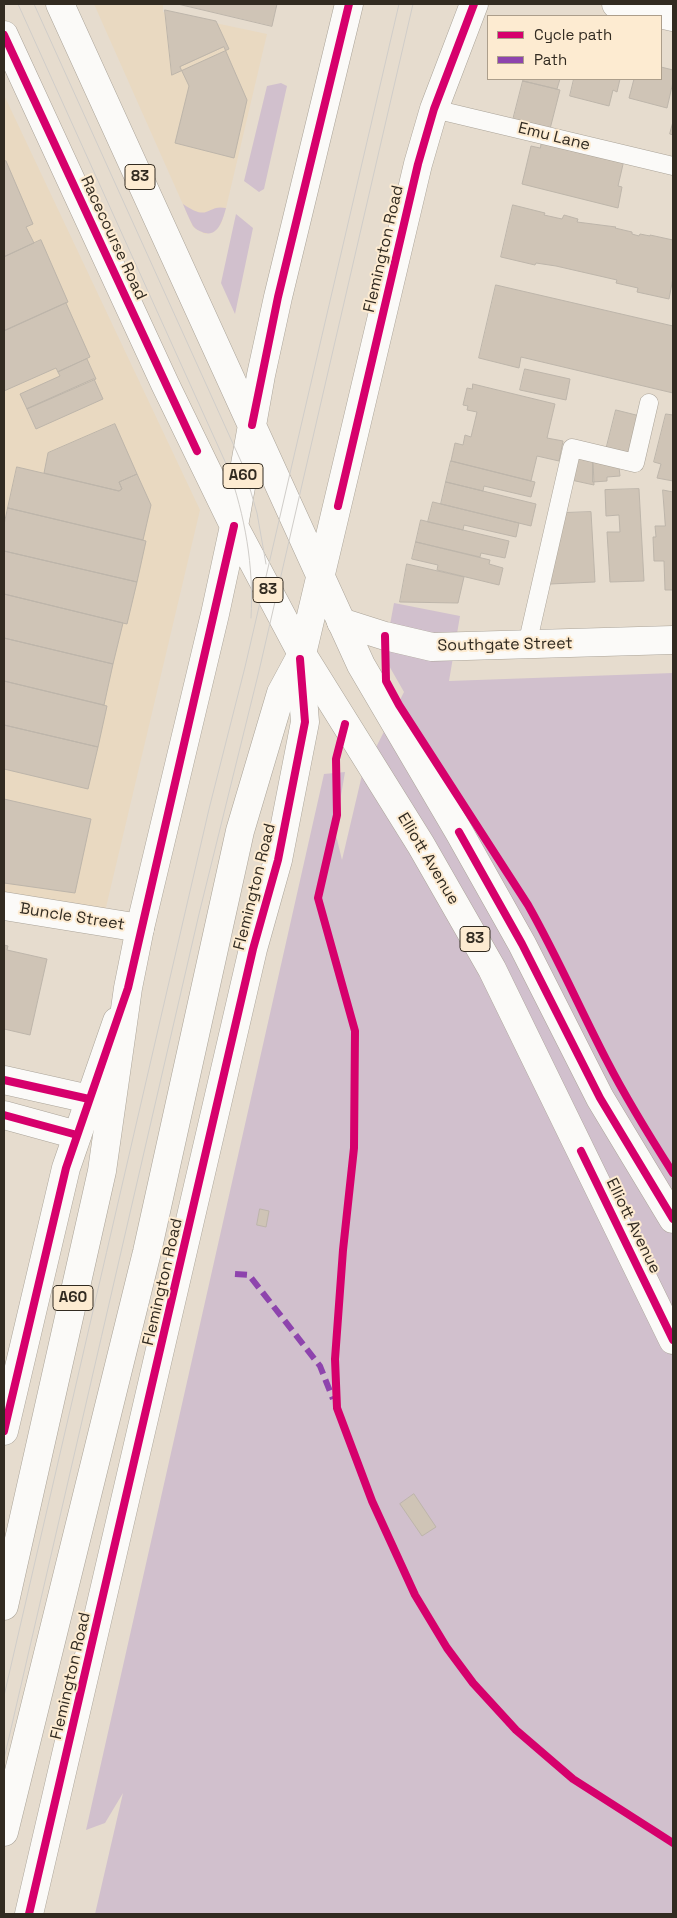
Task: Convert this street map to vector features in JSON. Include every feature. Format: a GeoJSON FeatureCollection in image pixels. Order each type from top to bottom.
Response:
{"type":"FeatureCollection","features":[{"type":"Feature","properties":{"kind":"main road","name":"83"},"geometry":{"type":"LineString","coordinates":[[60,4],[320,576]]}},
{"type":"Feature","properties":{"kind":"main road","name":"A60"},"geometry":{"type":"LineString","coordinates":[[4,1606],[103,1165],[128,988],[140,928],[234,526],[278,297],[349,4]]}},
{"type":"Feature","properties":{"kind":"main road","name":"Flemington Road"},"geometry":{"type":"LineString","coordinates":[[4,1832],[147,1252],[240,831],[278,700],[283,687],[301,656],[418,164],[434,109],[474,4]]}},
{"type":"Feature","properties":{"kind":"main road"},"geometry":{"type":"LineString","coordinates":[[616,4],[673,17]]}},
{"type":"Feature","properties":{"kind":"main road","name":"Racecourse Road"},"geometry":{"type":"LineString","coordinates":[[4,35],[160,375],[234,526],[301,656]]}},
{"type":"Feature","properties":{"kind":"main road","name":"Elliott Avenue"},"geometry":{"type":"LineString","coordinates":[[320,576],[361,666],[464,840],[522,944],[600,1098],[673,1219]]}},
{"type":"Feature","properties":{"kind":"main road","name":"Southgate Street"},"geometry":{"type":"LineString","coordinates":[[340,622],[425,646],[673,640]]}},
{"type":"Feature","properties":{"kind":"main road","name":"Flemington Road"},"geometry":{"type":"LineString","coordinates":[[30,1914],[253,949],[278,860],[305,722],[301,656]]}},
{"type":"Feature","properties":{"kind":"main road","name":"Elliott Avenue"},"geometry":{"type":"LineString","coordinates":[[301,656],[421,845],[492,969],[673,1340]]}},
{"type":"Feature","properties":{"kind":"main road","name":"Buncle Street"},"geometry":{"type":"LineString","coordinates":[[4,906],[140,928]]}},
{"type":"Feature","properties":{"kind":"main road","name":"A60"},"geometry":{"type":"LineString","coordinates":[[4,1431],[59,1195],[89,1098],[128,988]]}},
{"type":"Feature","properties":{"kind":"main road"},"geometry":{"type":"LineString","coordinates":[[4,1080],[89,1098]]}},
{"type":"Feature","properties":{"kind":"main road"},"geometry":{"type":"LineString","coordinates":[[4,1115],[77,1135]]}},
{"type":"Feature","properties":{"kind":"lane","name":"Emu Lane"},"geometry":{"type":"LineString","coordinates":[[434,109],[673,166]]}},
{"type":"Feature","properties":{"kind":"lane"},"geometry":{"type":"LineString","coordinates":[[527,645],[572,448],[635,463],[648,403]]}},
{"type":"Feature","properties":{"kind":"shaded area"},"geometry":{"type":"Polygon","coordinates":[[[94,4],[163,4],[163,12],[267,34],[226,208],[221,224],[213,232],[205,234],[193,227],[94,4]]]}},
{"type":"Feature","properties":{"kind":"shaded area"},"geometry":{"type":"Polygon","coordinates":[[[281,83],[287,86],[264,189],[259,192],[244,181],[267,86],[281,83]]]}},
{"type":"Feature","properties":{"kind":"shaded area"},"geometry":{"type":"Polygon","coordinates":[[[4,95],[200,510],[103,920],[4,899],[4,95]]]}},
{"type":"Feature","properties":{"kind":"shaded area"},"geometry":{"type":"Polygon","coordinates":[[[183,204],[203,213],[215,208],[226,208],[219,227],[212,233],[208,233],[194,227],[183,204]]]}},
{"type":"Feature","properties":{"kind":"shaded area"},"geometry":{"type":"Polygon","coordinates":[[[236,214],[253,228],[235,314],[221,283],[236,214]]]}},
{"type":"Feature","properties":{"kind":"shaded area"},"geometry":{"type":"Polygon","coordinates":[[[394,603],[460,616],[449,681],[673,673],[673,1914],[95,1914],[123,1793],[105,1823],[86,1830],[324,774],[345,772],[335,831],[342,860],[362,775],[404,692],[384,657],[394,603]]]}},
{"type":"Feature","properties":{"kind":"building"},"geometry":{"type":"Polygon","coordinates":[[[178,4],[277,4],[272,26],[178,4]]]}},
{"type":"Feature","properties":{"kind":"building"},"geometry":{"type":"Polygon","coordinates":[[[165,10],[216,21],[229,49],[172,75],[165,10]]]}},
{"type":"Feature","properties":{"kind":"building"},"geometry":{"type":"Polygon","coordinates":[[[224,47],[247,100],[234,158],[175,143],[189,86],[180,67],[224,47]]]}},
{"type":"Feature","properties":{"kind":"building"},"geometry":{"type":"Polygon","coordinates":[[[662,67],[673,70],[673,82],[667,108],[629,98],[634,80],[662,80],[662,67]]]}},
{"type":"Feature","properties":{"kind":"building"},"geometry":{"type":"Polygon","coordinates":[[[524,80],[560,80],[557,89],[524,80]]]}},
{"type":"Feature","properties":{"kind":"building"},"geometry":{"type":"Polygon","coordinates":[[[574,80],[620,80],[617,92],[613,90],[609,106],[570,96],[574,80]]]}},
{"type":"Feature","properties":{"kind":"building"},"geometry":{"type":"Polygon","coordinates":[[[523,81],[560,90],[550,129],[513,120],[523,81]]]}},
{"type":"Feature","properties":{"kind":"building"},"geometry":{"type":"Polygon","coordinates":[[[673,122],[673,135],[670,134],[673,122]]]}},
{"type":"Feature","properties":{"kind":"building"},"geometry":{"type":"Polygon","coordinates":[[[542,140],[624,160],[618,186],[622,187],[618,208],[522,184],[531,146],[540,148],[542,140]]]}},
{"type":"Feature","properties":{"kind":"building"},"geometry":{"type":"Polygon","coordinates":[[[6,161],[33,224],[26,227],[34,243],[4,257],[4,162],[6,161]]]}},
{"type":"Feature","properties":{"kind":"building"},"geometry":{"type":"Polygon","coordinates":[[[513,205],[562,219],[564,215],[578,219],[577,222],[616,227],[639,236],[640,234],[650,235],[673,240],[673,278],[669,299],[637,292],[638,288],[616,283],[617,280],[556,266],[536,263],[535,265],[501,257],[513,205]]]}},
{"type":"Feature","properties":{"kind":"building"},"geometry":{"type":"Polygon","coordinates":[[[41,240],[68,302],[4,331],[4,257],[41,240]]]}},
{"type":"Feature","properties":{"kind":"building"},"geometry":{"type":"Polygon","coordinates":[[[496,285],[673,326],[673,393],[521,357],[519,368],[479,358],[496,285]]]}},
{"type":"Feature","properties":{"kind":"building"},"geometry":{"type":"Polygon","coordinates":[[[66,303],[90,357],[58,372],[56,368],[4,391],[4,331],[66,303]]]}},
{"type":"Feature","properties":{"kind":"building"},"geometry":{"type":"Polygon","coordinates":[[[87,359],[96,379],[27,409],[20,394],[60,376],[58,372],[87,359]]]}},
{"type":"Feature","properties":{"kind":"building"},"geometry":{"type":"Polygon","coordinates":[[[525,369],[570,379],[566,400],[520,390],[525,369]]]}},
{"type":"Feature","properties":{"kind":"building"},"geometry":{"type":"Polygon","coordinates":[[[94,379],[103,399],[36,429],[27,409],[94,379]]]}},
{"type":"Feature","properties":{"kind":"building"},"geometry":{"type":"Polygon","coordinates":[[[473,384],[555,404],[547,438],[563,441],[559,461],[537,456],[531,481],[451,461],[455,443],[463,445],[465,435],[471,437],[477,412],[467,410],[468,406],[463,405],[467,388],[472,389],[473,384]]]}},
{"type":"Feature","properties":{"kind":"building"},"geometry":{"type":"Polygon","coordinates":[[[616,410],[640,416],[630,456],[606,450],[616,410]]]}},
{"type":"Feature","properties":{"kind":"building"},"geometry":{"type":"Polygon","coordinates":[[[666,414],[673,415],[673,481],[657,478],[661,464],[654,462],[666,414]]]}},
{"type":"Feature","properties":{"kind":"building"},"geometry":{"type":"Polygon","coordinates":[[[115,424],[137,474],[119,482],[122,489],[119,491],[44,473],[48,453],[115,424]]]}},
{"type":"Feature","properties":{"kind":"building"},"geometry":{"type":"Polygon","coordinates":[[[583,457],[593,460],[594,485],[571,480],[575,460],[583,457]]]}},
{"type":"Feature","properties":{"kind":"building"},"geometry":{"type":"Polygon","coordinates":[[[593,460],[619,467],[620,476],[607,477],[607,481],[593,482],[593,460]]]}},
{"type":"Feature","properties":{"kind":"building"},"geometry":{"type":"Polygon","coordinates":[[[451,461],[535,482],[531,497],[484,486],[483,491],[446,482],[451,461]]]}},
{"type":"Feature","properties":{"kind":"building"},"geometry":{"type":"Polygon","coordinates":[[[17,467],[119,491],[122,489],[119,482],[137,474],[151,505],[143,540],[8,508],[17,467]]]}},
{"type":"Feature","properties":{"kind":"building"},"geometry":{"type":"Polygon","coordinates":[[[446,482],[536,504],[531,526],[441,504],[446,482]]]}},
{"type":"Feature","properties":{"kind":"building"},"geometry":{"type":"Polygon","coordinates":[[[639,489],[644,581],[610,582],[607,532],[620,532],[619,515],[606,516],[605,490],[639,489]]]}},
{"type":"Feature","properties":{"kind":"building"},"geometry":{"type":"Polygon","coordinates":[[[663,490],[673,492],[673,590],[665,590],[664,561],[654,561],[653,537],[656,537],[655,526],[665,526],[663,490]]]}},
{"type":"Feature","properties":{"kind":"building"},"geometry":{"type":"Polygon","coordinates":[[[433,502],[519,523],[516,537],[464,525],[463,530],[428,522],[433,502]]]}},
{"type":"Feature","properties":{"kind":"building"},"geometry":{"type":"Polygon","coordinates":[[[8,508],[146,541],[137,582],[4,551],[4,525],[8,508]]]}},
{"type":"Feature","properties":{"kind":"building"},"geometry":{"type":"Polygon","coordinates":[[[591,512],[595,582],[550,584],[549,562],[555,562],[554,540],[563,513],[591,512]]]}},
{"type":"Feature","properties":{"kind":"building"},"geometry":{"type":"Polygon","coordinates":[[[421,520],[509,541],[505,558],[481,553],[480,557],[416,542],[421,520]]]}},
{"type":"Feature","properties":{"kind":"building"},"geometry":{"type":"Polygon","coordinates":[[[416,542],[490,560],[489,564],[503,568],[499,585],[437,570],[438,565],[412,559],[416,542]]]}},
{"type":"Feature","properties":{"kind":"building"},"geometry":{"type":"Polygon","coordinates":[[[4,551],[137,582],[127,624],[4,594],[4,551]]]}},
{"type":"Feature","properties":{"kind":"building"},"geometry":{"type":"Polygon","coordinates":[[[407,564],[464,577],[458,603],[400,602],[407,564]]]}},
{"type":"Feature","properties":{"kind":"building"},"geometry":{"type":"Polygon","coordinates":[[[4,594],[123,623],[113,664],[4,638],[4,594]]]}},
{"type":"Feature","properties":{"kind":"building"},"geometry":{"type":"Polygon","coordinates":[[[4,638],[113,664],[104,705],[4,681],[4,638]]]}},
{"type":"Feature","properties":{"kind":"building"},"geometry":{"type":"Polygon","coordinates":[[[4,681],[107,706],[98,747],[4,725],[4,681]]]}},
{"type":"Feature","properties":{"kind":"building"},"geometry":{"type":"Polygon","coordinates":[[[4,725],[98,747],[88,789],[4,769],[4,725]]]}},
{"type":"Feature","properties":{"kind":"building"},"geometry":{"type":"Polygon","coordinates":[[[4,799],[91,819],[75,893],[4,883],[4,799]]]}},
{"type":"Feature","properties":{"kind":"building"},"geometry":{"type":"Polygon","coordinates":[[[4,945],[8,946],[7,950],[47,959],[30,1035],[4,1029],[4,945]]]}},
{"type":"Feature","properties":{"kind":"building"},"geometry":{"type":"Polygon","coordinates":[[[260,1209],[269,1211],[266,1227],[257,1225],[260,1209]]]}},
{"type":"Feature","properties":{"kind":"building"},"geometry":{"type":"Polygon","coordinates":[[[414,1494],[436,1527],[422,1536],[400,1504],[414,1494]]]}},
{"type":"Feature","properties":{"kind":"tram line"},"geometry":{"type":"LineString","coordinates":[[18,4],[228,468],[244,523],[250,560],[251,618]]}},
{"type":"Feature","properties":{"kind":"tram line"},"geometry":{"type":"LineString","coordinates":[[34,4],[244,468],[257,513],[266,564]]}},
{"type":"Feature","properties":{"kind":"tram line"},"geometry":{"type":"LineString","coordinates":[[4,1696],[209,809],[245,667],[399,4]]}},
{"type":"Feature","properties":{"kind":"tram line"},"geometry":{"type":"LineString","coordinates":[[4,1759],[199,914],[259,671],[413,4]]}},
{"type":"Feature","properties":{"kind":"marked path"},"geometry":{"type":"LineString","coordinates":[[235,1274],[249,1275],[320,1366],[333,1399]]}},
{"type":"Feature","properties":{"kind":"cycle path"},"geometry":{"type":"LineString","coordinates":[[252,425],[278,297],[349,4]]}},
{"type":"Feature","properties":{"kind":"cycle path"},"geometry":{"type":"LineString","coordinates":[[338,506],[418,164],[434,109],[474,4]]}},
{"type":"Feature","properties":{"kind":"cycle path"},"geometry":{"type":"LineString","coordinates":[[4,35],[197,451]]}},
{"type":"Feature","properties":{"kind":"cycle path"},"geometry":{"type":"LineString","coordinates":[[4,1431],[66,1168],[128,988],[234,526]]}},
{"type":"Feature","properties":{"kind":"cycle path"},"geometry":{"type":"LineString","coordinates":[[385,636],[386,681],[399,705],[528,905],[615,1076],[673,1173]]}},
{"type":"Feature","properties":{"kind":"cycle path"},"geometry":{"type":"LineString","coordinates":[[29,1914],[253,949],[278,860],[305,722],[300,659]]}},
{"type":"Feature","properties":{"kind":"cycle path"},"geometry":{"type":"LineString","coordinates":[[345,724],[336,759],[337,815],[318,898],[355,1031],[354,1148],[343,1250],[335,1359],[337,1408],[372,1501],[415,1595],[447,1648],[473,1683],[516,1730],[573,1779],[673,1843]]}},
{"type":"Feature","properties":{"kind":"cycle path"},"geometry":{"type":"LineString","coordinates":[[459,832],[522,944],[600,1098],[673,1219]]}},
{"type":"Feature","properties":{"kind":"cycle path"},"geometry":{"type":"LineString","coordinates":[[4,1080],[89,1099]]}},
{"type":"Feature","properties":{"kind":"cycle path"},"geometry":{"type":"LineString","coordinates":[[4,1115],[77,1135]]}},
{"type":"Feature","properties":{"kind":"cycle path"},"geometry":{"type":"LineString","coordinates":[[581,1151],[673,1340]]}}]}
